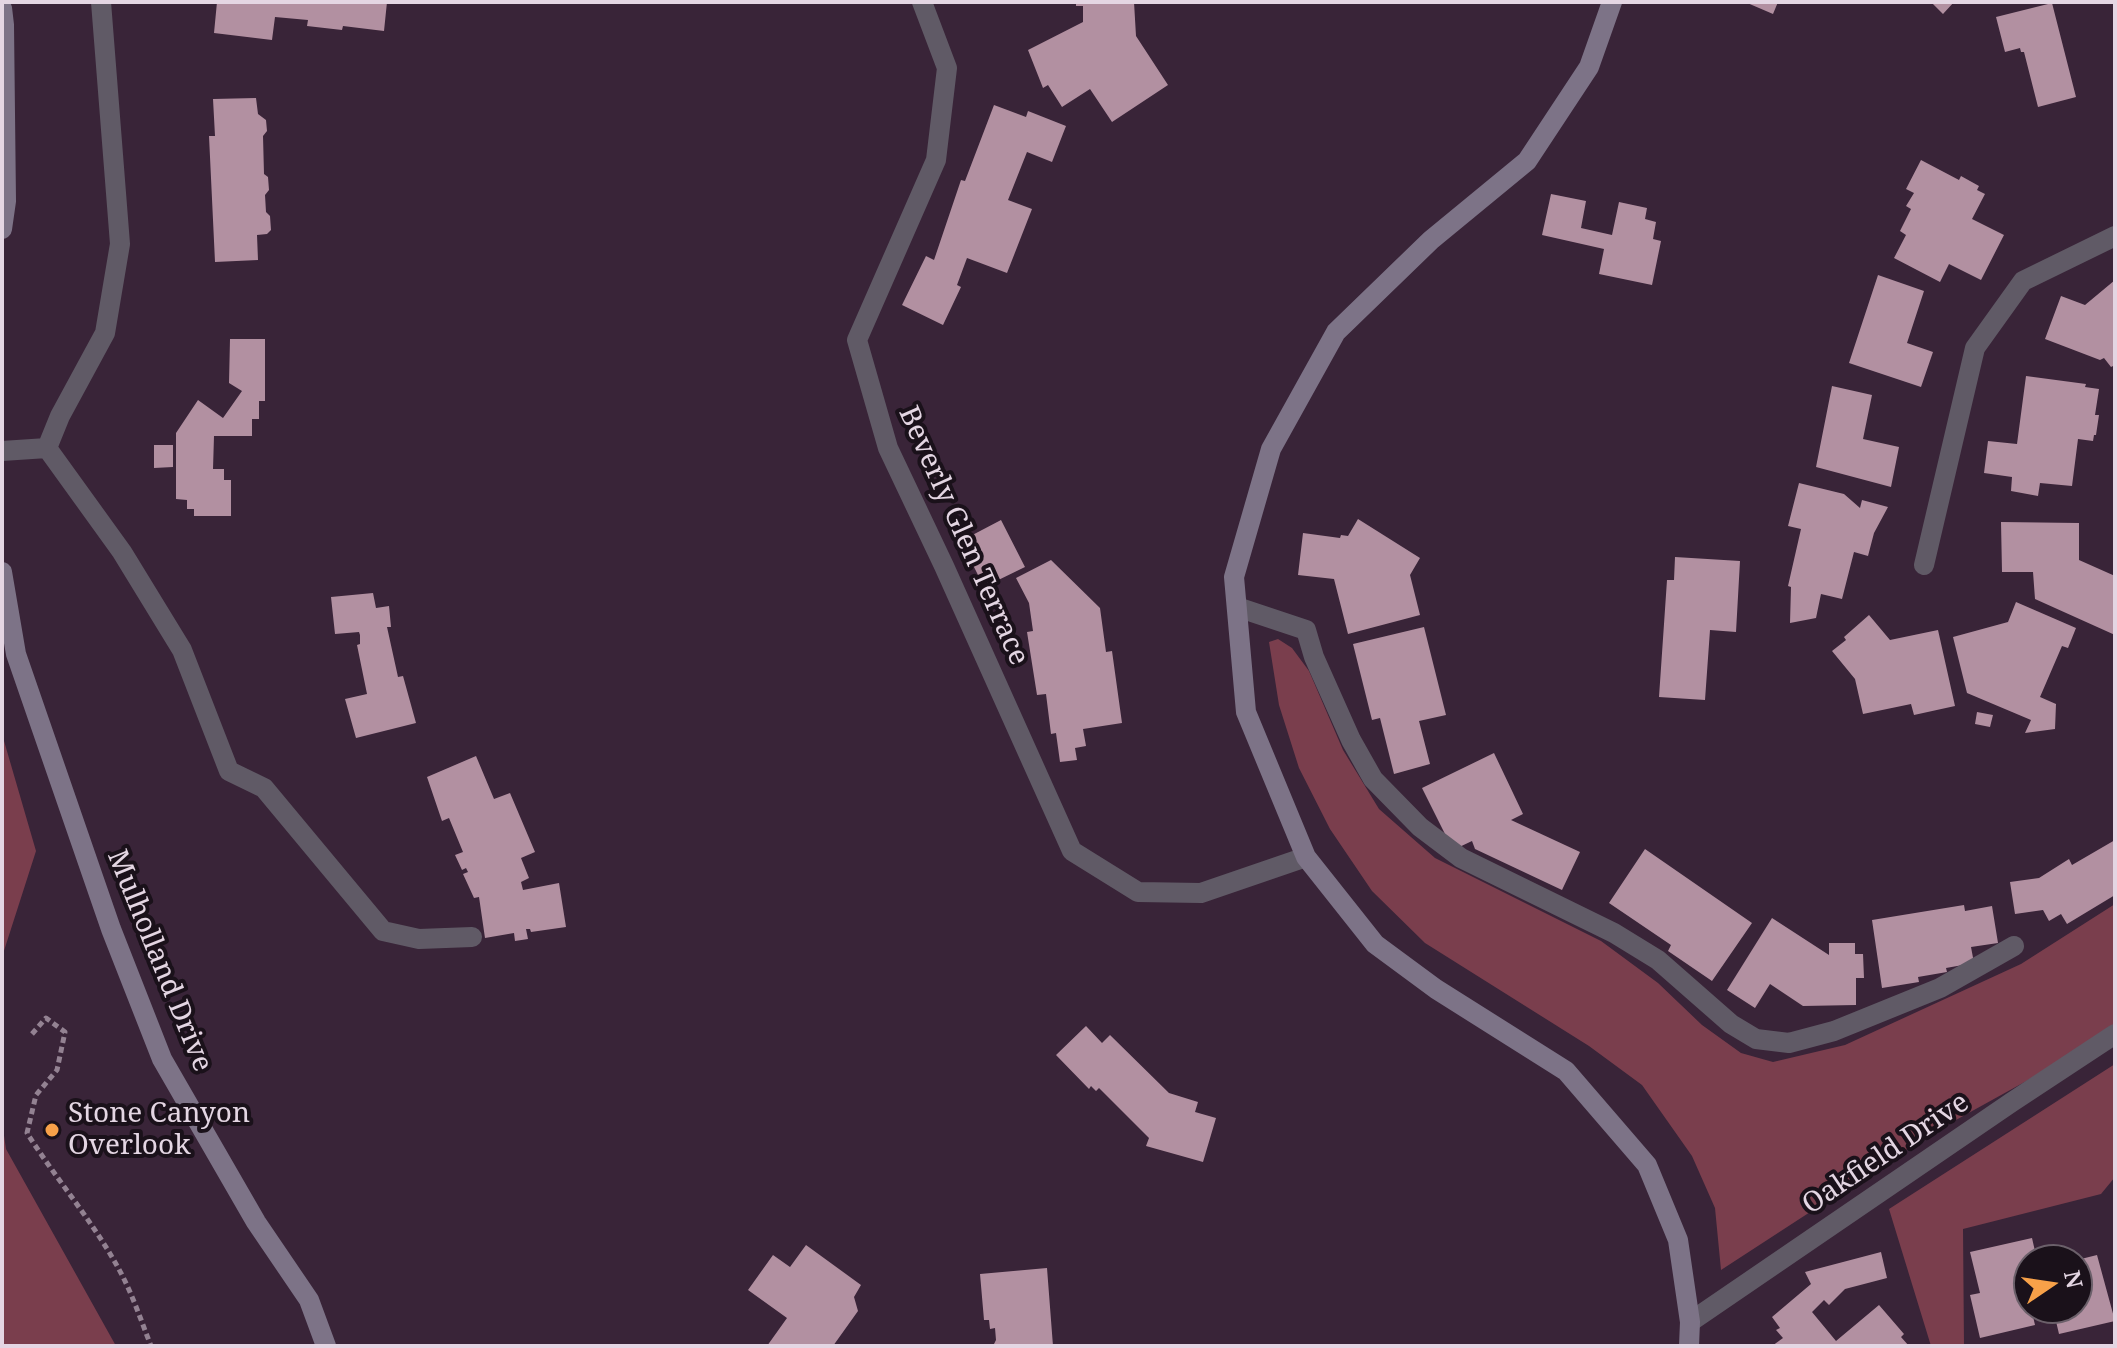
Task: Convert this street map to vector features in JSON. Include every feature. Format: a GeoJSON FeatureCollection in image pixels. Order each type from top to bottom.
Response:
{"type":"FeatureCollection","features":[{"type":"Feature","properties":{"kind":"main road"},"geometry":{"type":"LineString","coordinates":[[1612,2],[1589,67],[1527,161],[1431,240],[1336,332],[1271,449],[1234,577],[1246,712],[1306,857],[1375,944],[1436,989],[1566,1071],[1647,1165],[1678,1240],[1690,1322],[1689,1346]]}},
{"type":"Feature","properties":{"kind":"main road"},"geometry":{"type":"LineString","coordinates":[[2,8],[6,201],[2,229]]}},
{"type":"Feature","properties":{"kind":"main road","name":"Mulholland Drive"},"geometry":{"type":"LineString","coordinates":[[2,572],[16,654],[111,929],[162,1059],[256,1222],[309,1300],[326,1346]]}},
{"type":"Feature","properties":{"kind":"street"},"geometry":{"type":"LineString","coordinates":[[47,448],[60,416],[105,333],[120,244],[101,2]]}},
{"type":"Feature","properties":{"kind":"street","name":"Beverly Glen Terrace"},"geometry":{"type":"LineString","coordinates":[[922,2],[947,68],[936,160],[857,340],[888,448],[1072,851],[1138,892],[1201,893],[1306,857]]}},
{"type":"Feature","properties":{"kind":"street"},"geometry":{"type":"LineString","coordinates":[[1924,565],[1975,348],[2023,281],[2115,236]]}},
{"type":"Feature","properties":{"kind":"street"},"geometry":{"type":"LineString","coordinates":[[2,451],[47,448]]}},
{"type":"Feature","properties":{"kind":"street"},"geometry":{"type":"LineString","coordinates":[[47,448],[122,552],[182,650],[229,771],[264,788],[383,931],[419,939],[472,937]]}},
{"type":"Feature","properties":{"kind":"street"},"geometry":{"type":"LineString","coordinates":[[1237,607],[1306,630],[1314,657],[1351,740],[1373,779],[1420,827],[1461,858],[1614,933],[1658,960],[1731,1024],[1756,1039],[1789,1043],[1834,1031],[1940,988],[2014,946]]}},
{"type":"Feature","properties":{"kind":"street","name":"Oakfield Drive"},"geometry":{"type":"LineString","coordinates":[[1690,1322],[2115,1034]]}},
{"type":"Feature","properties":{"kind":"path"},"geometry":{"type":"LineString","coordinates":[[32,1034],[46,1018],[65,1032],[57,1070],[36,1095],[27,1133],[54,1176],[85,1215],[122,1276],[151,1346]]}},
{"type":"Feature","properties":{"kind":"shaded area"},"geometry":{"type":"Polygon","coordinates":[[[1278,639],[1292,648],[1309,671],[1343,750],[1379,809],[1435,858],[1601,941],[1658,983],[1702,1025],[1741,1053],[1773,1062],[1845,1045],[2021,964],[2115,904],[2115,1032],[1927,1136],[1721,1270],[1715,1208],[1692,1156],[1642,1085],[1589,1046],[1425,943],[1372,891],[1330,829],[1299,768],[1279,705],[1269,642],[1278,639]]]}},
{"type":"Feature","properties":{"kind":"shaded area"},"geometry":{"type":"Polygon","coordinates":[[[2,734],[36,851],[2,957],[2,734]]]}},
{"type":"Feature","properties":{"kind":"shaded area"},"geometry":{"type":"Polygon","coordinates":[[[2115,1064],[2115,1177],[2101,1194],[1963,1229],[1964,1346],[1931,1346],[1889,1209],[2115,1064]]]}},
{"type":"Feature","properties":{"kind":"shaded area"},"geometry":{"type":"Polygon","coordinates":[[[2,1122],[6,1149],[116,1346],[2,1346],[2,1122]]]}},
{"type":"Feature","properties":{"kind":"building"},"geometry":{"type":"Polygon","coordinates":[[[217,2],[387,2],[384,31],[307,26],[308,20],[275,17],[272,40],[214,33],[217,2]]]}},
{"type":"Feature","properties":{"kind":"building"},"geometry":{"type":"Polygon","coordinates":[[[1076,2],[1134,2],[1136,36],[1168,85],[1112,122],[1090,89],[1062,107],[1048,85],[1043,88],[1028,50],[1083,22],[1083,6],[1076,6],[1076,2]]]}},
{"type":"Feature","properties":{"kind":"building"},"geometry":{"type":"Polygon","coordinates":[[[1745,2],[1778,2],[1773,14],[1745,2]]]}},
{"type":"Feature","properties":{"kind":"building"},"geometry":{"type":"Polygon","coordinates":[[[1931,2],[1954,2],[1943,14],[1931,2]]]}},
{"type":"Feature","properties":{"kind":"building"},"geometry":{"type":"Polygon","coordinates":[[[2052,3],[2076,97],[2038,107],[2024,52],[2020,48],[2005,52],[1996,17],[2052,3]]]}},
{"type":"Feature","properties":{"kind":"building"},"geometry":{"type":"Polygon","coordinates":[[[256,98],[258,114],[266,120],[267,131],[263,136],[264,174],[268,177],[269,190],[265,195],[271,230],[267,234],[257,235],[258,260],[215,262],[209,136],[215,136],[213,99],[256,98]]]}},
{"type":"Feature","properties":{"kind":"building"},"geometry":{"type":"Polygon","coordinates":[[[994,105],[1026,117],[1028,111],[1066,126],[1052,162],[1027,152],[1008,200],[1032,209],[1007,273],[967,258],[957,285],[961,287],[943,325],[902,305],[926,256],[934,260],[961,180],[965,181],[994,105]]]}},
{"type":"Feature","properties":{"kind":"building"},"geometry":{"type":"Polygon","coordinates":[[[1921,160],[1959,180],[1961,176],[1979,186],[1977,190],[1985,194],[1972,219],[2004,235],[1981,280],[1949,264],[1940,282],[1894,258],[1906,235],[1900,231],[1911,209],[1906,206],[1914,193],[1906,189],[1921,160]]]}},
{"type":"Feature","properties":{"kind":"building"},"geometry":{"type":"Polygon","coordinates":[[[1551,194],[1586,201],[1581,228],[1612,235],[1619,202],[1647,208],[1645,219],[1656,222],[1653,239],[1661,241],[1652,285],[1599,274],[1604,249],[1542,235],[1551,194]]]}},
{"type":"Feature","properties":{"kind":"building"},"geometry":{"type":"Polygon","coordinates":[[[1878,275],[1924,291],[1907,343],[1933,352],[1921,387],[1849,363],[1878,275]]]}},
{"type":"Feature","properties":{"kind":"building"},"geometry":{"type":"Polygon","coordinates":[[[2115,280],[2115,365],[2111,367],[2104,358],[2100,360],[2045,339],[2061,296],[2085,305],[2115,280]]]}},
{"type":"Feature","properties":{"kind":"building"},"geometry":{"type":"Polygon","coordinates":[[[230,339],[265,339],[265,401],[259,401],[259,419],[252,419],[252,436],[214,436],[213,469],[224,469],[224,480],[231,480],[231,516],[194,516],[194,509],[187,509],[187,500],[176,499],[176,433],[198,400],[223,418],[242,391],[229,383],[230,339]]]}},
{"type":"Feature","properties":{"kind":"building"},"geometry":{"type":"Polygon","coordinates":[[[2026,376],[2086,384],[2085,387],[2099,389],[2096,435],[2093,441],[2078,439],[2072,486],[2040,483],[2038,496],[2011,491],[2012,477],[1984,473],[1988,441],[2017,444],[2026,376]]]}},
{"type":"Feature","properties":{"kind":"building"},"geometry":{"type":"Polygon","coordinates":[[[1832,386],[1872,395],[1863,439],[1899,447],[1891,487],[1816,467],[1832,386]]]}},
{"type":"Feature","properties":{"kind":"building"},"geometry":{"type":"Polygon","coordinates":[[[154,445],[173,445],[173,467],[154,468],[154,445]]]}},
{"type":"Feature","properties":{"kind":"building"},"geometry":{"type":"Polygon","coordinates":[[[1799,483],[1844,494],[1860,508],[1862,500],[1888,507],[1874,533],[1868,556],[1854,552],[1842,599],[1821,594],[1816,618],[1790,623],[1791,587],[1788,586],[1801,529],[1788,526],[1799,483]]]}},
{"type":"Feature","properties":{"kind":"building"},"geometry":{"type":"Polygon","coordinates":[[[1358,519],[1420,558],[1410,575],[1420,615],[1348,634],[1334,579],[1298,575],[1303,533],[1340,538],[1341,535],[1348,536],[1358,519]]]}},
{"type":"Feature","properties":{"kind":"building"},"geometry":{"type":"Polygon","coordinates":[[[1001,520],[1025,567],[984,587],[961,541],[1001,520]]]}},
{"type":"Feature","properties":{"kind":"building"},"geometry":{"type":"Polygon","coordinates":[[[2001,522],[2079,523],[2079,560],[2115,576],[2115,635],[2035,599],[2033,572],[2002,572],[2001,522]]]}},
{"type":"Feature","properties":{"kind":"building"},"geometry":{"type":"Polygon","coordinates":[[[1675,557],[1740,561],[1736,632],[1710,630],[1705,700],[1659,697],[1667,580],[1674,580],[1675,557]]]}},
{"type":"Feature","properties":{"kind":"building"},"geometry":{"type":"Polygon","coordinates":[[[1051,560],[1100,608],[1106,652],[1112,651],[1122,723],[1083,729],[1086,746],[1075,748],[1077,760],[1060,762],[1056,733],[1051,734],[1046,694],[1037,695],[1027,632],[1033,631],[1029,603],[1016,578],[1051,560]]]}},
{"type":"Feature","properties":{"kind":"building"},"geometry":{"type":"Polygon","coordinates":[[[373,593],[376,608],[389,606],[391,627],[387,627],[398,677],[403,676],[416,723],[356,738],[345,699],[367,694],[357,645],[360,644],[360,635],[359,632],[335,634],[331,597],[373,593]]]}},
{"type":"Feature","properties":{"kind":"building"},"geometry":{"type":"Polygon","coordinates":[[[2016,602],[2076,628],[2068,648],[2062,646],[2040,697],[2056,704],[2055,729],[2025,733],[2031,720],[1967,693],[1953,637],[2008,622],[2016,602]]]}},
{"type":"Feature","properties":{"kind":"building"},"geometry":{"type":"Polygon","coordinates":[[[1869,615],[1890,640],[1938,630],[1955,706],[1914,715],[1911,704],[1863,714],[1855,679],[1832,651],[1869,615]]]}},
{"type":"Feature","properties":{"kind":"building"},"geometry":{"type":"Polygon","coordinates":[[[1424,627],[1446,715],[1419,721],[1430,764],[1394,774],[1380,718],[1372,720],[1353,644],[1424,627]]]}},
{"type":"Feature","properties":{"kind":"building"},"geometry":{"type":"Polygon","coordinates":[[[1977,712],[1993,715],[1990,727],[1975,724],[1977,712]]]}},
{"type":"Feature","properties":{"kind":"building"},"geometry":{"type":"Polygon","coordinates":[[[1494,753],[1523,814],[1511,820],[1580,852],[1562,890],[1475,849],[1472,841],[1453,850],[1422,788],[1494,753]]]}},
{"type":"Feature","properties":{"kind":"building"},"geometry":{"type":"Polygon","coordinates":[[[476,756],[494,799],[510,793],[535,852],[521,858],[529,878],[521,882],[523,890],[559,883],[566,927],[531,932],[526,929],[528,939],[515,941],[514,933],[485,938],[479,897],[474,898],[463,874],[468,872],[466,868],[462,870],[455,855],[463,852],[449,818],[442,821],[427,777],[476,756]]]}},
{"type":"Feature","properties":{"kind":"building"},"geometry":{"type":"Polygon","coordinates":[[[2115,840],[2115,895],[2067,924],[2061,914],[2049,921],[2043,910],[2015,914],[2010,882],[2039,878],[2069,859],[2072,865],[2115,840]]]}},
{"type":"Feature","properties":{"kind":"building"},"geometry":{"type":"Polygon","coordinates":[[[1645,849],[1752,923],[1712,981],[1668,951],[1671,945],[1609,903],[1645,849]]]}},
{"type":"Feature","properties":{"kind":"building"},"geometry":{"type":"Polygon","coordinates":[[[1964,905],[1965,911],[1992,906],[1998,943],[1971,947],[1974,963],[1918,977],[1919,982],[1882,988],[1872,920],[1964,905]]]}},
{"type":"Feature","properties":{"kind":"building"},"geometry":{"type":"Polygon","coordinates":[[[1772,918],[1829,955],[1829,943],[1855,943],[1855,954],[1863,954],[1864,978],[1856,978],[1856,1005],[1803,1006],[1770,984],[1755,1008],[1727,990],[1772,918]]]}},
{"type":"Feature","properties":{"kind":"building"},"geometry":{"type":"Polygon","coordinates":[[[1086,1026],[1102,1043],[1110,1035],[1169,1093],[1198,1102],[1195,1112],[1216,1118],[1203,1162],[1146,1146],[1149,1138],[1099,1088],[1096,1091],[1091,1086],[1089,1089],[1056,1055],[1086,1026]]]}},
{"type":"Feature","properties":{"kind":"building"},"geometry":{"type":"Polygon","coordinates":[[[2032,1238],[2033,1244],[2013,1244],[2013,1324],[2035,1325],[1980,1338],[1970,1295],[1980,1293],[1970,1252],[2032,1238]]]}},
{"type":"Feature","properties":{"kind":"building"},"geometry":{"type":"Polygon","coordinates":[[[806,1245],[861,1285],[854,1297],[858,1311],[833,1346],[767,1346],[787,1318],[748,1290],[773,1255],[790,1267],[806,1245]]]}},
{"type":"Feature","properties":{"kind":"building"},"geometry":{"type":"Polygon","coordinates":[[[1881,1252],[1887,1278],[1845,1289],[1829,1305],[1824,1300],[1812,1312],[1836,1341],[1879,1305],[1904,1334],[1901,1337],[1909,1346],[1772,1346],[1783,1338],[1776,1330],[1780,1328],[1772,1317],[1811,1284],[1805,1272],[1881,1252]]]}},
{"type":"Feature","properties":{"kind":"building"},"geometry":{"type":"Polygon","coordinates":[[[2097,1255],[2115,1321],[2059,1334],[2057,1324],[2093,1324],[2093,1256],[2097,1255]]]}},
{"type":"Feature","properties":{"kind":"building"},"geometry":{"type":"Polygon","coordinates":[[[1047,1268],[1053,1346],[993,1346],[995,1328],[990,1329],[989,1320],[984,1320],[980,1274],[1047,1268]]]}},
{"type":"Feature","properties":{"kind":"place","name":"Stone Canyon Overlook"},"geometry":{"type":"Point","coordinates":[52,1130]}}]}
